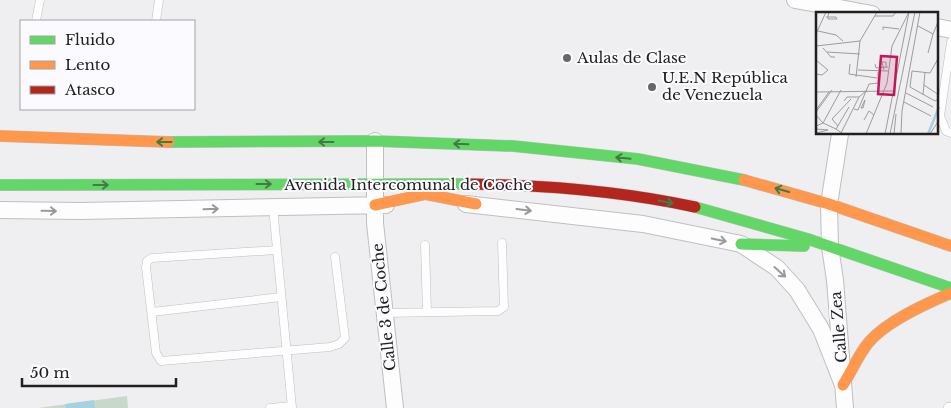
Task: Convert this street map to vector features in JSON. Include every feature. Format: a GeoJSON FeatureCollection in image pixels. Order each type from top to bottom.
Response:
{"type":"FeatureCollection","features":[{"type":"Feature","properties":{"kind":"main road"},"geometry":{"type":"LineString","coordinates":[[0,136],[156,142],[375,141],[513,146],[638,159],[755,182],[829,204],[951,246]]}},
{"type":"Feature","properties":{"kind":"main road","name":"Avenida Intercomunal de Coche"},"geometry":{"type":"LineString","coordinates":[[0,185],[434,182],[531,185],[621,194],[661,200],[745,219],[951,288]]}},
{"type":"Feature","properties":{"kind":"main road"},"geometry":{"type":"LineString","coordinates":[[375,183],[476,204]]}},
{"type":"Feature","properties":{"kind":"main road"},"geometry":{"type":"LineString","coordinates":[[375,205],[475,184]]}},
{"type":"Feature","properties":{"kind":"main road"},"geometry":{"type":"LineString","coordinates":[[741,244],[830,247]]}},
{"type":"Feature","properties":{"kind":"main road"},"geometry":{"type":"LineString","coordinates":[[843,386],[870,341],[918,309],[951,293]]}},
{"type":"Feature","properties":{"kind":"street"},"geometry":{"type":"LineString","coordinates":[[795,0],[858,12]]}},
{"type":"Feature","properties":{"kind":"street"},"geometry":{"type":"LineString","coordinates":[[938,27],[951,30]]}},
{"type":"Feature","properties":{"kind":"street"},"geometry":{"type":"LineString","coordinates":[[829,204],[840,135]]}},
{"type":"Feature","properties":{"kind":"street","name":"Calle 3 de Coche"},"geometry":{"type":"LineString","coordinates":[[375,141],[375,223],[395,408]]}},
{"type":"Feature","properties":{"kind":"street","name":"Avenida Intercomunal de Coche"},"geometry":{"type":"LineString","coordinates":[[0,210],[80,212],[476,204],[643,224],[741,244]]}},
{"type":"Feature","properties":{"kind":"street","name":"Calle Zea"},"geometry":{"type":"LineString","coordinates":[[829,204],[830,247],[845,408]]}},
{"type":"Feature","properties":{"kind":"street"},"geometry":{"type":"LineString","coordinates":[[741,244],[777,268],[797,290],[821,329],[843,386]]}},
{"type":"Feature","properties":{"kind":"lane"},"geometry":{"type":"LineString","coordinates":[[36,20],[40,0]]}},
{"type":"Feature","properties":{"kind":"lane"},"geometry":{"type":"LineString","coordinates":[[156,20],[159,0]]}},
{"type":"Feature","properties":{"kind":"lane"},"geometry":{"type":"LineString","coordinates":[[951,42],[940,116],[946,131],[951,133]]}},
{"type":"Feature","properties":{"kind":"lane"},"geometry":{"type":"LineString","coordinates":[[270,408],[292,407],[272,207]]}},
{"type":"Feature","properties":{"kind":"lane"},"geometry":{"type":"LineString","coordinates":[[385,313],[498,311],[504,307],[502,243]]}},
{"type":"Feature","properties":{"kind":"lane"},"geometry":{"type":"LineString","coordinates":[[425,245],[427,312]]}},
{"type":"Feature","properties":{"kind":"lane"},"geometry":{"type":"LineString","coordinates":[[276,250],[152,258],[147,261],[146,267],[156,352],[161,361],[330,347],[339,344],[345,338],[335,257]]}},
{"type":"Feature","properties":{"kind":"lane"},"geometry":{"type":"LineString","coordinates":[[152,312],[281,297]]}},
{"type":"Feature","properties":{"kind":"green space"},"geometry":{"type":"Polygon","coordinates":[[[127,396],[128,408],[38,408],[127,396]]]}},
{"type":"Feature","properties":{"kind":"water"},"geometry":{"type":"Polygon","coordinates":[[[94,400],[95,408],[66,408],[65,404],[94,400]]]}},
{"type":"Feature","properties":{"kind":"traffic: fast"},"geometry":{"type":"LineString","coordinates":[[169,142],[375,141],[513,146],[638,159],[744,180]]}},
{"type":"Feature","properties":{"kind":"traffic: fast"},"geometry":{"type":"LineString","coordinates":[[0,185],[470,184]]}},
{"type":"Feature","properties":{"kind":"traffic: fast"},"geometry":{"type":"LineString","coordinates":[[695,207],[808,239],[951,288]]}},
{"type":"Feature","properties":{"kind":"traffic: fast"},"geometry":{"type":"LineString","coordinates":[[741,244],[804,246]]}},
{"type":"Feature","properties":{"kind":"traffic: slow"},"geometry":{"type":"LineString","coordinates":[[0,136],[169,142]]}},
{"type":"Feature","properties":{"kind":"traffic: slow"},"geometry":{"type":"LineString","coordinates":[[744,180],[829,204],[951,246]]}},
{"type":"Feature","properties":{"kind":"traffic: slow"},"geometry":{"type":"LineString","coordinates":[[375,205],[435,192]]}},
{"type":"Feature","properties":{"kind":"traffic: slow"},"geometry":{"type":"LineString","coordinates":[[420,193],[476,204]]}},
{"type":"Feature","properties":{"kind":"traffic: slow"},"geometry":{"type":"LineString","coordinates":[[843,385],[862,352],[877,334],[896,320],[951,293]]}},
{"type":"Feature","properties":{"kind":"traffic: jam"},"geometry":{"type":"LineString","coordinates":[[470,184],[583,190],[667,201],[695,207]]}},
{"type":"Feature","properties":{"kind":"place","name":"Aulas de Clase"},"geometry":{"type":"Point","coordinates":[567,58]}},
{"type":"Feature","properties":{"kind":"place","name":"U.E.N República de Venezuela"},"geometry":{"type":"Point","coordinates":[652,87]}}]}
